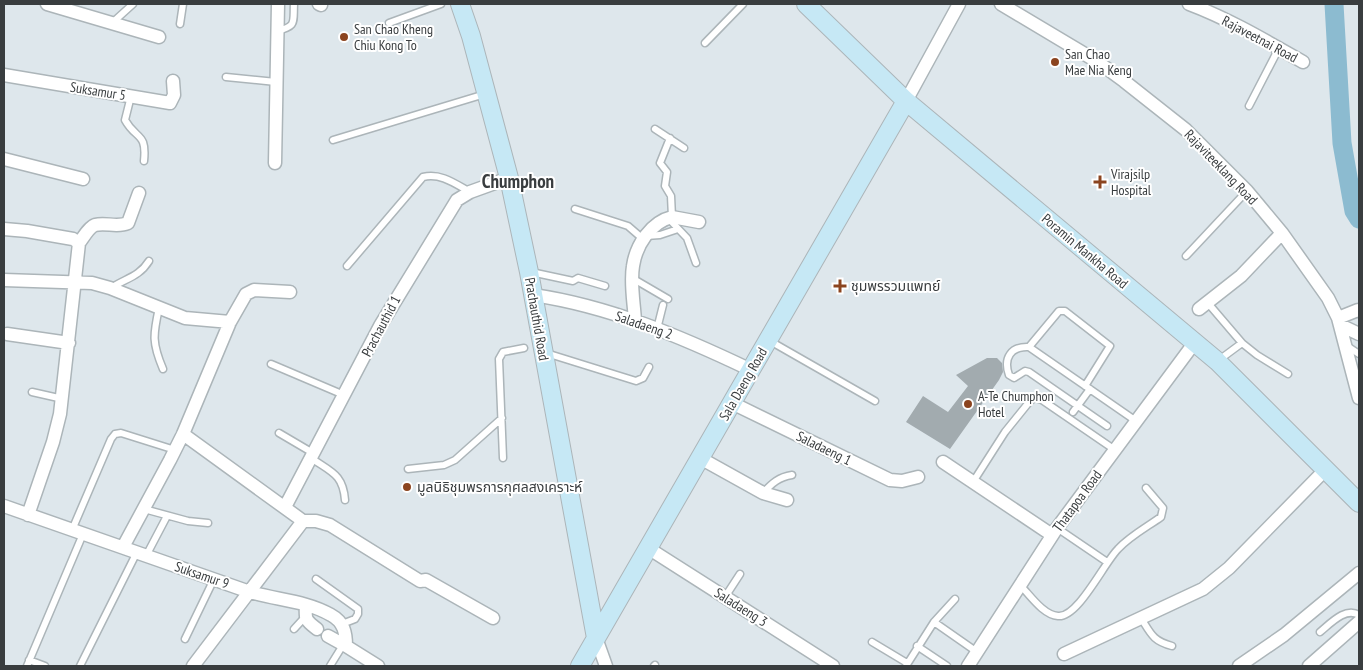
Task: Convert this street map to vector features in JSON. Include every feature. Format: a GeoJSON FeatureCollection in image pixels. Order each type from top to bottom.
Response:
{"type":"FeatureCollection","features":[{"type":"Feature","properties":{"kind":"street"},"geometry":{"type":"LineString","coordinates":[[47,4],[80,9],[111,24],[159,36]]}},
{"type":"Feature","properties":{"kind":"street"},"geometry":{"type":"LineString","coordinates":[[275,163],[278,4]]}},
{"type":"Feature","properties":{"kind":"street","name":"Prachauthid Road"},"geometry":{"type":"LineString","coordinates":[[460,4],[509,178],[533,295],[540,348],[596,638]]}},
{"type":"Feature","properties":{"kind":"street","name":"Poramin Mankha Road"},"geometry":{"type":"LineString","coordinates":[[806,4],[906,101],[1217,361],[1359,503]]}},
{"type":"Feature","properties":{"kind":"street"},"geometry":{"type":"LineString","coordinates":[[906,101],[959,4]]}},
{"type":"Feature","properties":{"kind":"street","name":"Rajaviteeklang Road"},"geometry":{"type":"LineString","coordinates":[[1001,4],[1098,62],[1124,81],[1186,130],[1247,191],[1282,233],[1328,298],[1339,322],[1359,398]]}},
{"type":"Feature","properties":{"kind":"street","name":"Rajaveetnai Road"},"geometry":{"type":"LineString","coordinates":[[1189,4],[1214,14],[1303,62]]}},
{"type":"Feature","properties":{"kind":"street","name":"Suksamur 5"},"geometry":{"type":"LineString","coordinates":[[4,75],[170,102],[174,95],[173,81]]}},
{"type":"Feature","properties":{"kind":"street","name":"Sala Daeng Road"},"geometry":{"type":"LineString","coordinates":[[580,666],[906,101]]}},
{"type":"Feature","properties":{"kind":"street"},"geometry":{"type":"LineString","coordinates":[[4,159],[83,178]]}},
{"type":"Feature","properties":{"kind":"street","name":"Prachauthid 1"},"geometry":{"type":"LineString","coordinates":[[285,506],[395,298],[457,200],[470,192],[509,178]]}},
{"type":"Feature","properties":{"kind":"street"},"geometry":{"type":"LineString","coordinates":[[28,515],[53,442],[63,399],[79,243],[90,228],[95,225],[123,226],[128,224],[139,193]]}},
{"type":"Feature","properties":{"kind":"street"},"geometry":{"type":"LineString","coordinates":[[635,321],[632,278],[635,256],[644,237],[656,224],[673,221],[699,222]]}},
{"type":"Feature","properties":{"kind":"street"},"geometry":{"type":"LineString","coordinates":[[4,229],[27,231],[73,240],[79,243]]}},
{"type":"Feature","properties":{"kind":"street"},"geometry":{"type":"LineString","coordinates":[[1203,306],[1241,276],[1282,233]]}},
{"type":"Feature","properties":{"kind":"street"},"geometry":{"type":"LineString","coordinates":[[4,280],[92,283],[110,288],[185,318],[230,322]]}},
{"type":"Feature","properties":{"kind":"street"},"geometry":{"type":"LineString","coordinates":[[123,547],[183,434],[230,322],[246,294],[254,290],[290,292]]}},
{"type":"Feature","properties":{"kind":"street","name":"Saladaeng 2"},"geometry":{"type":"LineString","coordinates":[[533,295],[566,300],[635,321],[698,345],[751,370]]}},
{"type":"Feature","properties":{"kind":"street"},"geometry":{"type":"LineString","coordinates":[[1359,312],[1358,310],[1339,322],[1359,334]]}},
{"type":"Feature","properties":{"kind":"street"},"geometry":{"type":"LineString","coordinates":[[7,334],[68,343]]}},
{"type":"Feature","properties":{"kind":"street","name":"Thatapoa Road"},"geometry":{"type":"LineString","coordinates":[[968,666],[1055,531],[1195,342]]}},
{"type":"Feature","properties":{"kind":"street","name":"Saladaeng 1"},"geometry":{"type":"LineString","coordinates":[[732,403],[890,480],[902,481],[918,477]]}},
{"type":"Feature","properties":{"kind":"street"},"geometry":{"type":"LineString","coordinates":[[183,434],[285,506],[302,521],[316,521],[330,525],[420,581],[426,580],[493,618]]}},
{"type":"Feature","properties":{"kind":"street"},"geometry":{"type":"LineString","coordinates":[[700,458],[763,493],[787,500]]}},
{"type":"Feature","properties":{"kind":"street"},"geometry":{"type":"LineString","coordinates":[[944,462],[1055,531]]}},
{"type":"Feature","properties":{"kind":"street"},"geometry":{"type":"LineString","coordinates":[[1064,654],[1203,589],[1229,568],[1326,469]]}},
{"type":"Feature","properties":{"kind":"street","name":"Suksamur 9"},"geometry":{"type":"LineString","coordinates":[[4,506],[305,611],[332,615],[342,624]]}},
{"type":"Feature","properties":{"kind":"street"},"geometry":{"type":"LineString","coordinates":[[193,666],[251,592],[302,521]]}},
{"type":"Feature","properties":{"kind":"street","name":"Saladaeng 3"},"geometry":{"type":"LineString","coordinates":[[648,548],[832,666]]}},
{"type":"Feature","properties":{"kind":"street"},"geometry":{"type":"LineString","coordinates":[[1239,666],[1284,635],[1359,573]]}},
{"type":"Feature","properties":{"kind":"street"},"geometry":{"type":"LineString","coordinates":[[305,611],[307,622],[317,629]]}},
{"type":"Feature","properties":{"kind":"street"},"geometry":{"type":"LineString","coordinates":[[1310,666],[1359,622]]}},
{"type":"Feature","properties":{"kind":"street"},"geometry":{"type":"LineString","coordinates":[[342,624],[346,632],[345,646]]}},
{"type":"Feature","properties":{"kind":"street"},"geometry":{"type":"LineString","coordinates":[[328,636],[378,666]]}},
{"type":"Feature","properties":{"kind":"street"},"geometry":{"type":"LineString","coordinates":[[596,638],[606,666]]}},
{"type":"Feature","properties":{"kind":"lane"},"geometry":{"type":"LineString","coordinates":[[111,24],[133,4]]}},
{"type":"Feature","properties":{"kind":"lane"},"geometry":{"type":"LineString","coordinates":[[180,24],[183,4]]}},
{"type":"Feature","properties":{"kind":"lane"},"geometry":{"type":"LineString","coordinates":[[277,31],[290,28],[293,24],[294,4]]}},
{"type":"Feature","properties":{"kind":"lane"},"geometry":{"type":"LineString","coordinates":[[389,23],[441,4]]}},
{"type":"Feature","properties":{"kind":"lane"},"geometry":{"type":"LineString","coordinates":[[705,43],[743,4]]}},
{"type":"Feature","properties":{"kind":"lane"},"geometry":{"type":"LineString","coordinates":[[1248,106],[1279,48]]}},
{"type":"Feature","properties":{"kind":"lane"},"geometry":{"type":"LineString","coordinates":[[226,77],[276,82]]}},
{"type":"Feature","properties":{"kind":"lane"},"geometry":{"type":"LineString","coordinates":[[333,140],[486,94]]}},
{"type":"Feature","properties":{"kind":"lane"},"geometry":{"type":"LineString","coordinates":[[131,96],[125,120],[129,127],[139,134],[144,141],[144,161]]}},
{"type":"Feature","properties":{"kind":"lane"},"geometry":{"type":"LineString","coordinates":[[655,129],[684,148]]}},
{"type":"Feature","properties":{"kind":"lane"},"geometry":{"type":"LineString","coordinates":[[670,138],[660,163],[667,172],[665,186],[671,196],[673,221],[686,238],[696,263]]}},
{"type":"Feature","properties":{"kind":"lane"},"geometry":{"type":"LineString","coordinates":[[347,266],[423,176],[443,177],[470,192]]}},
{"type":"Feature","properties":{"kind":"lane"},"geometry":{"type":"LineString","coordinates":[[1186,256],[1247,191]]}},
{"type":"Feature","properties":{"kind":"lane"},"geometry":{"type":"LineString","coordinates":[[575,208],[628,226],[644,237]]}},
{"type":"Feature","properties":{"kind":"lane"},"geometry":{"type":"LineString","coordinates":[[110,288],[139,273],[149,260]]}},
{"type":"Feature","properties":{"kind":"lane"},"geometry":{"type":"LineString","coordinates":[[528,272],[573,281],[578,278],[605,286]]}},
{"type":"Feature","properties":{"kind":"lane"},"geometry":{"type":"LineString","coordinates":[[632,278],[668,299]]}},
{"type":"Feature","properties":{"kind":"lane"},"geometry":{"type":"LineString","coordinates":[[657,329],[663,305]]}},
{"type":"Feature","properties":{"kind":"lane"},"geometry":{"type":"LineString","coordinates":[[1203,306],[1242,344],[1288,374]]}},
{"type":"Feature","properties":{"kind":"lane"},"geometry":{"type":"LineString","coordinates":[[159,308],[153,334],[154,346],[162,369]]}},
{"type":"Feature","properties":{"kind":"lane"},"geometry":{"type":"LineString","coordinates":[[1029,347],[1058,310],[1065,311],[1110,346],[1073,412]]}},
{"type":"Feature","properties":{"kind":"lane"},"geometry":{"type":"LineString","coordinates":[[768,340],[875,401]]}},
{"type":"Feature","properties":{"kind":"lane"},"geometry":{"type":"LineString","coordinates":[[1344,343],[1359,354]]}},
{"type":"Feature","properties":{"kind":"lane"},"geometry":{"type":"LineString","coordinates":[[1217,361],[1242,344]]}},
{"type":"Feature","properties":{"kind":"lane"},"geometry":{"type":"LineString","coordinates":[[1107,426],[1029,372],[1025,371],[1014,378],[1009,375],[1006,368],[1012,351],[1020,346],[1029,347],[1136,421]]}},
{"type":"Feature","properties":{"kind":"lane"},"geometry":{"type":"LineString","coordinates":[[502,458],[499,359],[503,352],[524,348]]}},
{"type":"Feature","properties":{"kind":"lane"},"geometry":{"type":"LineString","coordinates":[[540,348],[636,381],[643,378],[649,367]]}},
{"type":"Feature","properties":{"kind":"lane"},"geometry":{"type":"LineString","coordinates":[[271,364],[344,395]]}},
{"type":"Feature","properties":{"kind":"lane"},"geometry":{"type":"LineString","coordinates":[[32,392],[63,399]]}},
{"type":"Feature","properties":{"kind":"lane"},"geometry":{"type":"LineString","coordinates":[[974,482],[1005,432],[1030,401],[1035,398],[1042,400],[1115,450]]}},
{"type":"Feature","properties":{"kind":"lane"},"geometry":{"type":"LineString","coordinates":[[408,469],[444,465],[455,460],[502,418]]}},
{"type":"Feature","properties":{"kind":"lane"},"geometry":{"type":"LineString","coordinates":[[45,666],[28,663],[78,532],[110,439],[115,434],[121,433],[175,450]]}},
{"type":"Feature","properties":{"kind":"lane"},"geometry":{"type":"LineString","coordinates":[[279,434],[312,455],[338,477],[344,487],[346,500]]}},
{"type":"Feature","properties":{"kind":"lane"},"geometry":{"type":"LineString","coordinates":[[763,493],[772,483],[782,477],[792,475]]}},
{"type":"Feature","properties":{"kind":"lane"},"geometry":{"type":"LineString","coordinates":[[1020,585],[1048,613],[1059,616],[1068,615],[1079,604],[1107,562],[1124,543],[1162,517],[1163,508],[1146,488]]}},
{"type":"Feature","properties":{"kind":"lane"},"geometry":{"type":"LineString","coordinates":[[144,508],[188,521],[208,523]]}},
{"type":"Feature","properties":{"kind":"lane"},"geometry":{"type":"LineString","coordinates":[[80,666],[142,554],[167,516]]}},
{"type":"Feature","properties":{"kind":"lane"},"geometry":{"type":"LineString","coordinates":[[1055,531],[1107,562]]}},
{"type":"Feature","properties":{"kind":"lane"},"geometry":{"type":"LineString","coordinates":[[725,597],[740,574]]}},
{"type":"Feature","properties":{"kind":"lane"},"geometry":{"type":"LineString","coordinates":[[185,639],[214,579]]}},
{"type":"Feature","properties":{"kind":"lane"},"geometry":{"type":"LineString","coordinates":[[316,579],[358,609],[355,619],[342,624]]}},
{"type":"Feature","properties":{"kind":"lane"},"geometry":{"type":"LineString","coordinates":[[872,642],[907,665],[917,646],[934,622],[955,599]]}},
{"type":"Feature","properties":{"kind":"lane"},"geometry":{"type":"LineString","coordinates":[[294,629],[305,611]]}},
{"type":"Feature","properties":{"kind":"lane"},"geometry":{"type":"LineString","coordinates":[[1320,632],[1346,613],[1351,612],[1359,616]]}},
{"type":"Feature","properties":{"kind":"lane"},"geometry":{"type":"LineString","coordinates":[[1141,618],[1153,637],[1160,642],[1172,646]]}},
{"type":"Feature","properties":{"kind":"lane"},"geometry":{"type":"LineString","coordinates":[[934,622],[977,652]]}},
{"type":"Feature","properties":{"kind":"lane"},"geometry":{"type":"LineString","coordinates":[[330,666],[345,646]]}},
{"type":"Feature","properties":{"kind":"lane"},"geometry":{"type":"LineString","coordinates":[[917,646],[947,666]]}},
{"type":"Feature","properties":{"kind":"building","name":"A-Te Chumphon Hotel"},"geometry":{"type":"Polygon","coordinates":[[[987,358],[997,358],[1002,363],[1003,372],[950,449],[906,422],[923,396],[948,412],[968,386],[956,375],[987,358]]]}},
{"type":"Feature","properties":{"kind":"waterway"},"geometry":{"type":"LineString","coordinates":[[1334,4],[1342,143],[1354,211],[1359,219]]}},
{"type":"Feature","properties":{"kind":"place","name":"San Chao Kheng Chiu Kong To"},"geometry":{"type":"Point","coordinates":[344,37]}},
{"type":"Feature","properties":{"kind":"place","name":"San Chao Mae Nia Keng"},"geometry":{"type":"Point","coordinates":[1055,62]}},
{"type":"Feature","properties":{"kind":"place","name":"Virajsilp Hospital"},"geometry":{"type":"Point","coordinates":[1100,182]}},
{"type":"Feature","properties":{"kind":"place","name":"ชุมพรรวมแพทย์"},"geometry":{"type":"Point","coordinates":[840,286]}},
{"type":"Feature","properties":{"kind":"place","name":"A-Te Chumphon Hotel"},"geometry":{"type":"Point","coordinates":[968,404]}},
{"type":"Feature","properties":{"kind":"place","name":"มูลนิธิชุมพรการกุศลสงเคราะห์"},"geometry":{"type":"Point","coordinates":[407,487]}},
{"type":"Feature","properties":{"kind":"district","name":"Chumphon"},"geometry":{"type":"Point","coordinates":[518,181]}}]}
